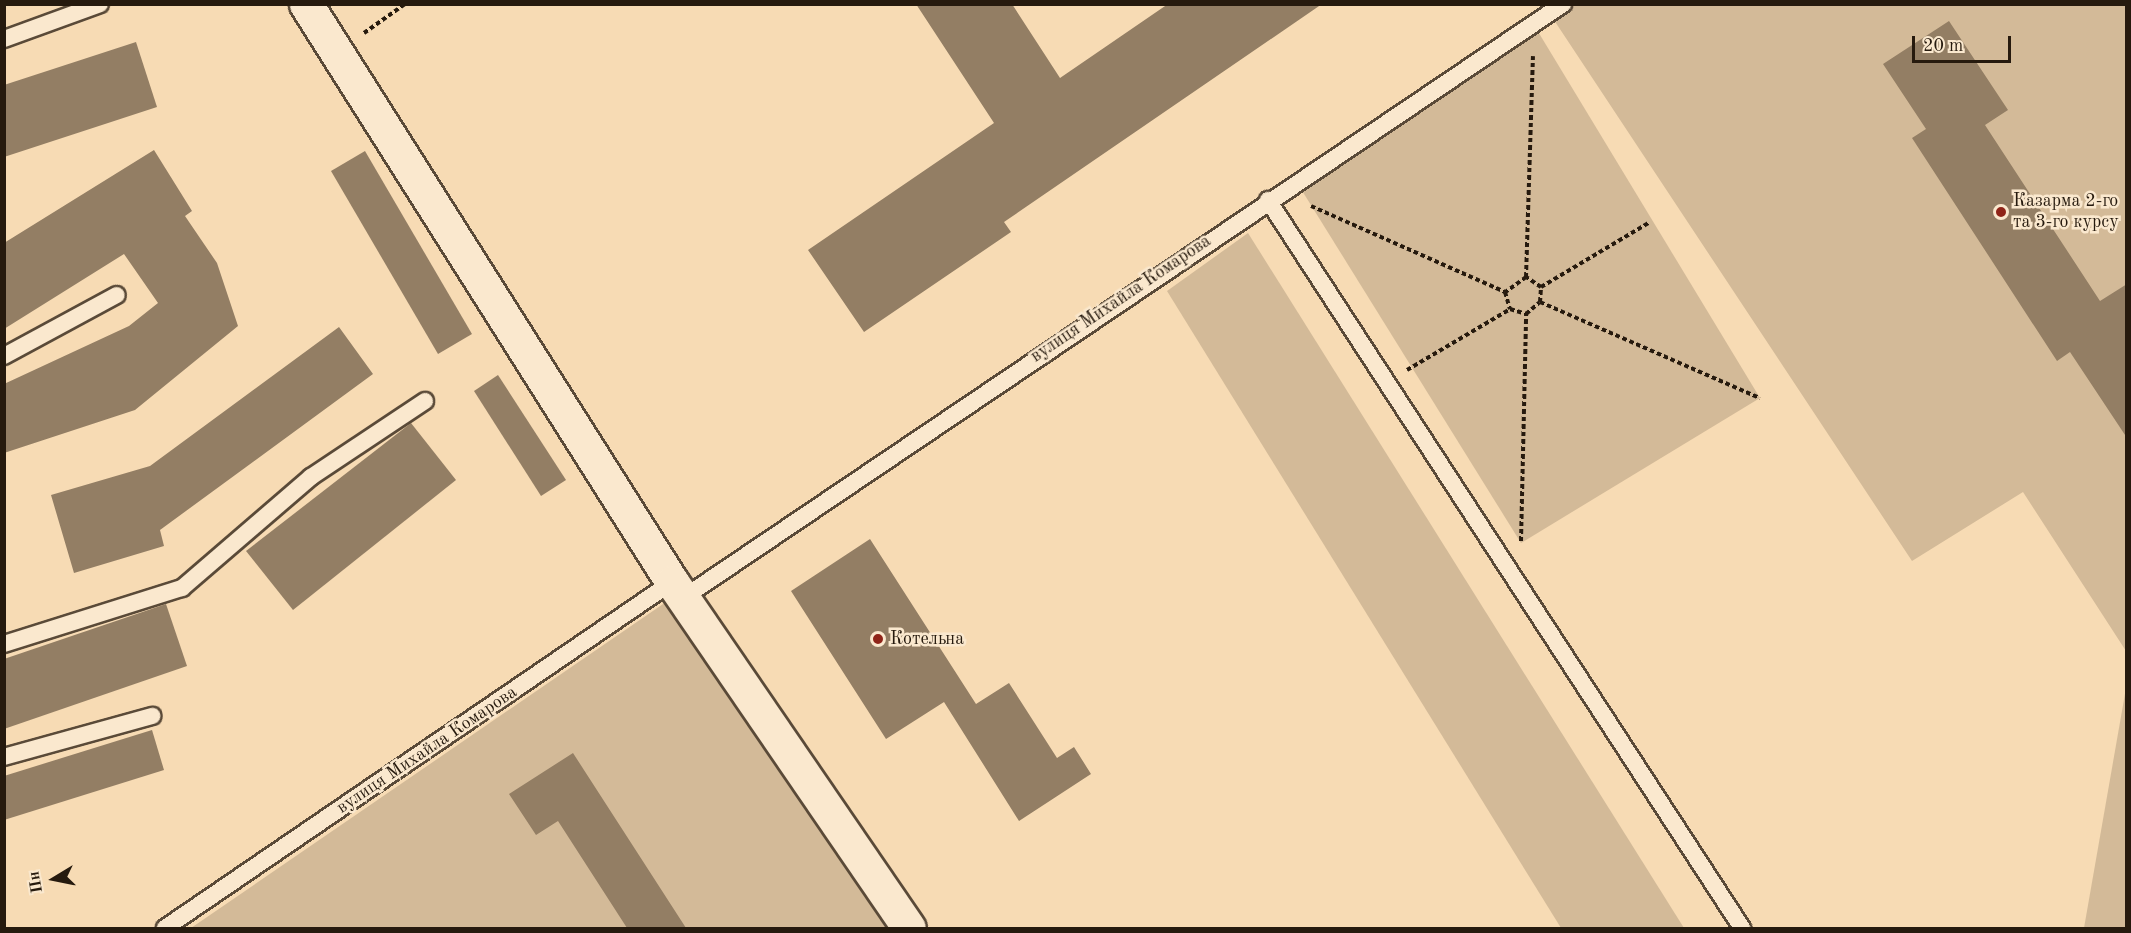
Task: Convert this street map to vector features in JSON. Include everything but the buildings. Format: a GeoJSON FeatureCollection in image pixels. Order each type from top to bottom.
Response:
{"type":"FeatureCollection","features":[{"type":"Feature","properties":{"kind":"street"},"geometry":{"type":"LineString","coordinates":[[306,4],[678,590],[909,928]]}},
{"type":"Feature","properties":{"kind":"lane"},"geometry":{"type":"LineString","coordinates":[[4,39],[100,4]]}},
{"type":"Feature","properties":{"kind":"lane","name":"вулиця Михайла Комарова"},"geometry":{"type":"LineString","coordinates":[[165,928],[1563,4]]}},
{"type":"Feature","properties":{"kind":"lane"},"geometry":{"type":"LineString","coordinates":[[1274,196],[1385,383],[1517,588],[1742,928]]}},
{"type":"Feature","properties":{"kind":"lane"},"geometry":{"type":"LineString","coordinates":[[4,356],[117,295]]}},
{"type":"Feature","properties":{"kind":"lane"},"geometry":{"type":"LineString","coordinates":[[4,645],[182,588],[311,477],[425,401]]}},
{"type":"Feature","properties":{"kind":"lane"},"geometry":{"type":"LineString","coordinates":[[4,757],[152,716]]}},
{"type":"Feature","properties":{"kind":"path"},"geometry":{"type":"LineString","coordinates":[[336,52],[405,4]]}},
{"type":"Feature","properties":{"kind":"path"},"geometry":{"type":"LineString","coordinates":[[1526,277],[1533,25]]}},
{"type":"Feature","properties":{"kind":"path"},"geometry":{"type":"LineString","coordinates":[[1274,196],[1505,292]]}},
{"type":"Feature","properties":{"kind":"path"},"geometry":{"type":"LineString","coordinates":[[1541,287],[1650,222]]}},
{"type":"Feature","properties":{"kind":"path"},"geometry":{"type":"LineString","coordinates":[[1526,277],[1541,287]]}},
{"type":"Feature","properties":{"kind":"path"},"geometry":{"type":"LineString","coordinates":[[1505,292],[1526,277]]}},
{"type":"Feature","properties":{"kind":"path"},"geometry":{"type":"LineString","coordinates":[[1517,588],[1526,314],[1540,302],[1541,287]]}},
{"type":"Feature","properties":{"kind":"path"},"geometry":{"type":"LineString","coordinates":[[1505,292],[1510,309]]}},
{"type":"Feature","properties":{"kind":"path"},"geometry":{"type":"LineString","coordinates":[[1540,302],[1760,398]]}},
{"type":"Feature","properties":{"kind":"path"},"geometry":{"type":"LineString","coordinates":[[1385,383],[1510,309],[1526,314]]}},
{"type":"Feature","properties":{"kind":"shaded area"},"geometry":{"type":"Polygon","coordinates":[[[1544,5],[2126,5],[2126,651],[2023,492],[1912,561],[1544,5]]]}},
{"type":"Feature","properties":{"kind":"shaded area"},"geometry":{"type":"Polygon","coordinates":[[[1534,25],[1760,398],[1521,543],[1296,181],[1534,25]]]}},
{"type":"Feature","properties":{"kind":"shaded area"},"geometry":{"type":"Polygon","coordinates":[[[1248,233],[1684,928],[1561,928],[1167,291],[1248,233]]]}},
{"type":"Feature","properties":{"kind":"shaded area"},"geometry":{"type":"Polygon","coordinates":[[[666,602],[892,928],[191,928],[666,602]]]}},
{"type":"Feature","properties":{"kind":"shaded area"},"geometry":{"type":"Polygon","coordinates":[[[2126,688],[2126,928],[2084,928],[2126,688]]]}},
{"type":"Feature","properties":{"kind":"place","name":"Казарма 2-го та 3-го курсу"},"geometry":{"type":"Point","coordinates":[2001,212]}},
{"type":"Feature","properties":{"kind":"place","name":"Котельна"},"geometry":{"type":"Point","coordinates":[878,639]}}]}
